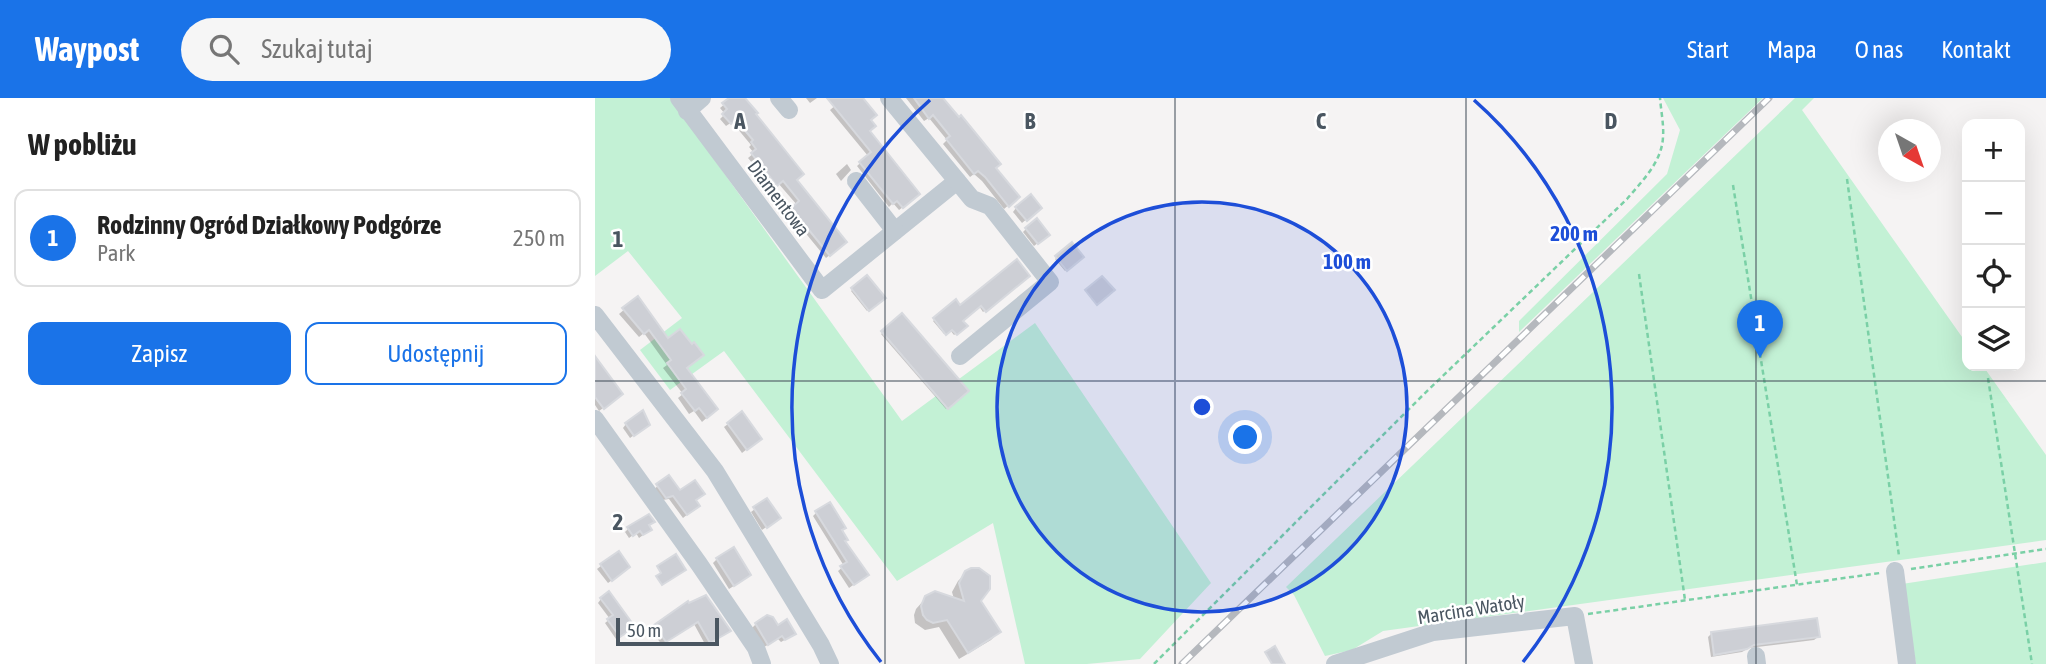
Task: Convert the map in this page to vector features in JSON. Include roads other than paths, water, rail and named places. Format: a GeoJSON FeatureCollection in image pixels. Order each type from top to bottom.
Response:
{"type":"FeatureCollection","features":[{"type":"Feature","properties":{"kind":"street"},"geometry":{"type":"LineString","coordinates":[[683,104],[702,98]]}},
{"type":"Feature","properties":{"kind":"street"},"geometry":{"type":"LineString","coordinates":[[889,98],[972,199],[990,206],[1051,282],[960,356]]}},
{"type":"Feature","properties":{"kind":"street","name":"Diamentowa"},"geometry":{"type":"LineString","coordinates":[[683,104],[822,290],[895,231]]}},
{"type":"Feature","properties":{"kind":"street"},"geometry":{"type":"LineString","coordinates":[[856,181],[895,231],[957,181]]}},
{"type":"Feature","properties":{"kind":"street"},"geometry":{"type":"LineString","coordinates":[[595,315],[715,471],[830,664]]}},
{"type":"Feature","properties":{"kind":"street"},"geometry":{"type":"LineString","coordinates":[[595,419],[699,564],[756,648],[762,664]]}},
{"type":"Feature","properties":{"kind":"street"},"geometry":{"type":"LineString","coordinates":[[1898,570],[1907,664]]}},
{"type":"Feature","properties":{"kind":"street","name":"Marcina Watoły"},"geometry":{"type":"LineString","coordinates":[[1335,664],[1433,632],[1575,616],[1584,664]]}},
{"type":"Feature","properties":{"kind":"railway"},"geometry":{"type":"LineString","coordinates":[[1182,664],[1769,98]]}},
{"type":"Feature","properties":{"kind":"place","name":"Rodzinny Ogród Działkowy Podgórze"},"geometry":{"type":"Point","coordinates":[1760,358]}}]}
